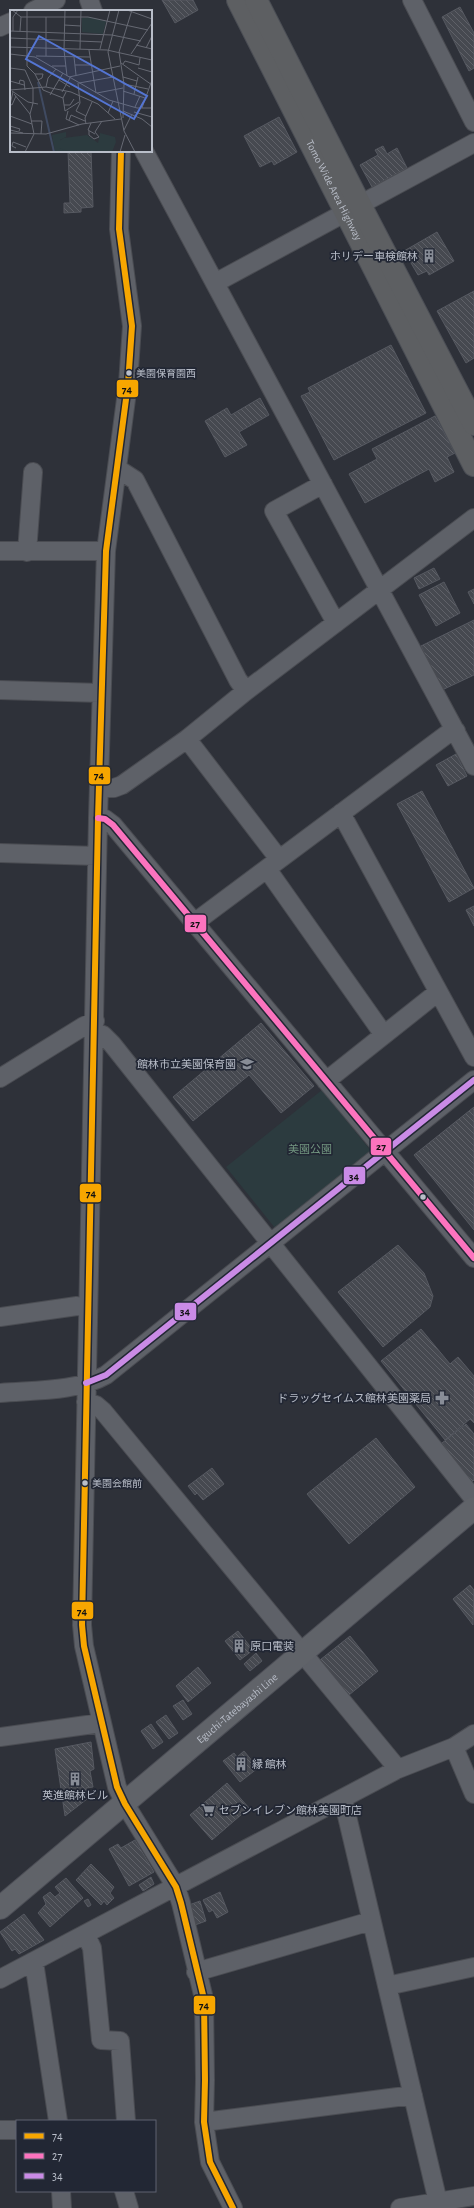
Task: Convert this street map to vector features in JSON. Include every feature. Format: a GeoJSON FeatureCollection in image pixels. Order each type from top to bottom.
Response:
{"type":"FeatureCollection","features":[{"type":"Feature","properties":{"kind":"highway","name":"Tomo Wide Area Highway"},"geometry":{"type":"LineString","coordinates":[[238,0],[352,209],[474,424]]}},
{"type":"Feature","properties":{"kind":"highway","name":"Tomo Wide Area Highway"},"geometry":{"type":"LineString","coordinates":[[256,0],[352,209],[474,465]]}},
{"type":"Feature","properties":{"kind":"main road","name":"Eguchi-Tatebayashi Line"},"geometry":{"type":"LineString","coordinates":[[0,1908],[474,1508]]}},
{"type":"Feature","properties":{"kind":"street"},"geometry":{"type":"LineString","coordinates":[[35,10],[56,0]]}},
{"type":"Feature","properties":{"kind":"street"},"geometry":{"type":"LineString","coordinates":[[89,0],[93,10]]}},
{"type":"Feature","properties":{"kind":"street"},"geometry":{"type":"LineString","coordinates":[[412,0],[474,122]]}},
{"type":"Feature","properties":{"kind":"street"},"geometry":{"type":"LineString","coordinates":[[0,27],[10,22]]}},
{"type":"Feature","properties":{"kind":"street"},"geometry":{"type":"LineString","coordinates":[[215,283],[474,142]]}},
{"type":"Feature","properties":{"kind":"street"},"geometry":{"type":"LineString","coordinates":[[121,152],[119,229],[132,326],[118,469],[106,551],[97,856],[95,1027],[86,1383],[82,1625],[84,1646],[117,1787],[125,1804],[176,1887],[181,1903],[196,1972],[204,1999],[206,2080],[204,2122],[210,2162],[233,2208]]}},
{"type":"Feature","properties":{"kind":"street"},"geometry":{"type":"LineString","coordinates":[[145,152],[474,766]]}},
{"type":"Feature","properties":{"kind":"street"},"geometry":{"type":"LineString","coordinates":[[118,469],[135,480],[238,680],[246,691]]}},
{"type":"Feature","properties":{"kind":"street"},"geometry":{"type":"LineString","coordinates":[[27,552],[33,472]]}},
{"type":"Feature","properties":{"kind":"street"},"geometry":{"type":"LineString","coordinates":[[323,484],[274,511],[336,623]]}},
{"type":"Feature","properties":{"kind":"street"},"geometry":{"type":"LineString","coordinates":[[100,788],[114,788],[122,785],[187,739],[246,691],[474,518]]}},
{"type":"Feature","properties":{"kind":"street"},"geometry":{"type":"LineString","coordinates":[[0,551],[106,551]]}},
{"type":"Feature","properties":{"kind":"street"},"geometry":{"type":"LineString","coordinates":[[0,690],[101,693]]}},
{"type":"Feature","properties":{"kind":"street"},"geometry":{"type":"LineString","coordinates":[[194,923],[446,736],[456,731]]}},
{"type":"Feature","properties":{"kind":"street"},"geometry":{"type":"LineString","coordinates":[[187,739],[273,864],[384,1035]]}},
{"type":"Feature","properties":{"kind":"street"},"geometry":{"type":"LineString","coordinates":[[341,813],[474,1057]]}},
{"type":"Feature","properties":{"kind":"street"},"geometry":{"type":"LineString","coordinates":[[98,818],[105,819],[113,825],[474,1258]]}},
{"type":"Feature","properties":{"kind":"street"},"geometry":{"type":"LineString","coordinates":[[0,853],[97,856]]}},
{"type":"Feature","properties":{"kind":"street"},"geometry":{"type":"LineString","coordinates":[[326,1081],[438,992]]}},
{"type":"Feature","properties":{"kind":"street"},"geometry":{"type":"LineString","coordinates":[[0,1078],[84,1026],[95,1027],[112,1044],[474,1499]]}},
{"type":"Feature","properties":{"kind":"street"},"geometry":{"type":"LineString","coordinates":[[0,1393],[72,1386],[86,1383],[106,1375],[272,1244],[474,1080]]}},
{"type":"Feature","properties":{"kind":"street"},"geometry":{"type":"LineString","coordinates":[[0,1317],[77,1306],[88,1308]]}},
{"type":"Feature","properties":{"kind":"street"},"geometry":{"type":"LineString","coordinates":[[86,1402],[96,1405],[102,1412],[398,1769]]}},
{"type":"Feature","properties":{"kind":"street"},"geometry":{"type":"LineString","coordinates":[[0,1736],[101,1723]]}},
{"type":"Feature","properties":{"kind":"street"},"geometry":{"type":"LineString","coordinates":[[0,1979],[86,1935],[398,1769],[454,1747],[474,1734]]}},
{"type":"Feature","properties":{"kind":"street"},"geometry":{"type":"LineString","coordinates":[[454,1747],[474,1794]]}},
{"type":"Feature","properties":{"kind":"street"},"geometry":{"type":"LineString","coordinates":[[343,1799],[438,2202]]}},
{"type":"Feature","properties":{"kind":"street"},"geometry":{"type":"LineString","coordinates":[[196,1972],[371,1921]]}},
{"type":"Feature","properties":{"kind":"street"},"geometry":{"type":"LineString","coordinates":[[86,1935],[92,1948],[101,2040],[120,2042],[126,2120]]}},
{"type":"Feature","properties":{"kind":"street"},"geometry":{"type":"LineString","coordinates":[[34,1962],[58,2120]]}},
{"type":"Feature","properties":{"kind":"street"},"geometry":{"type":"LineString","coordinates":[[387,1986],[474,1967]]}},
{"type":"Feature","properties":{"kind":"street"},"geometry":{"type":"LineString","coordinates":[[204,2122],[413,2095]]}},
{"type":"Feature","properties":{"kind":"street"},"geometry":{"type":"LineString","coordinates":[[0,2130],[16,2130]]}},
{"type":"Feature","properties":{"kind":"street"},"geometry":{"type":"LineString","coordinates":[[61,2192],[62,2208]]}},
{"type":"Feature","properties":{"kind":"street"},"geometry":{"type":"LineString","coordinates":[[124,2192],[129,2208]]}},
{"type":"Feature","properties":{"kind":"street"},"geometry":{"type":"LineString","coordinates":[[400,2208],[474,2196]]}},
{"type":"Feature","properties":{"kind":"green space","name":"美園公園"},"geometry":{"type":"Polygon","coordinates":[[[322,1090],[371,1151],[275,1228],[226,1167],[322,1090]]]}},
{"type":"Feature","properties":{"kind":"building"},"geometry":{"type":"Polygon","coordinates":[[[162,0],[193,0],[198,10],[175,23],[162,0]]]}},
{"type":"Feature","properties":{"kind":"building"},"geometry":{"type":"Polygon","coordinates":[[[460,7],[474,33],[474,68],[469,71],[442,17],[460,7]]]}},
{"type":"Feature","properties":{"kind":"building"},"geometry":{"type":"Polygon","coordinates":[[[279,117],[297,152],[274,165],[272,161],[260,167],[244,136],[279,117]]]}},
{"type":"Feature","properties":{"kind":"building"},"geometry":{"type":"Polygon","coordinates":[[[383,146],[387,154],[397,148],[407,168],[372,187],[360,165],[378,155],[375,150],[383,146]]]}},
{"type":"Feature","properties":{"kind":"building"},"geometry":{"type":"Polygon","coordinates":[[[68,152],[91,152],[93,207],[81,208],[81,212],[64,213],[64,203],[70,203],[68,152]]]}},
{"type":"Feature","properties":{"kind":"building","name":"ホリデー車検館林"},"geometry":{"type":"Polygon","coordinates":[[[437,232],[454,261],[429,275],[427,271],[418,275],[404,251],[437,232]]]}},
{"type":"Feature","properties":{"kind":"building"},"geometry":{"type":"Polygon","coordinates":[[[474,291],[474,358],[466,363],[437,311],[474,291]]]}},
{"type":"Feature","properties":{"kind":"building"},"geometry":{"type":"Polygon","coordinates":[[[391,345],[426,413],[334,460],[301,396],[310,392],[308,388],[391,345]]]}},
{"type":"Feature","properties":{"kind":"building"},"geometry":{"type":"Polygon","coordinates":[[[260,398],[269,415],[239,432],[247,445],[225,457],[205,421],[227,408],[231,415],[260,398]]]}},
{"type":"Feature","properties":{"kind":"building"},"geometry":{"type":"Polygon","coordinates":[[[435,416],[455,453],[447,457],[454,472],[435,482],[429,469],[365,503],[349,474],[377,459],[372,449],[435,416]]]}},
{"type":"Feature","properties":{"kind":"building"},"geometry":{"type":"Polygon","coordinates":[[[434,568],[440,579],[419,589],[414,578],[434,568]]]}},
{"type":"Feature","properties":{"kind":"building"},"geometry":{"type":"Polygon","coordinates":[[[444,582],[460,613],[436,626],[419,595],[444,582]]]}},
{"type":"Feature","properties":{"kind":"building"},"geometry":{"type":"Polygon","coordinates":[[[474,589],[474,604],[468,592],[474,589]]]}},
{"type":"Feature","properties":{"kind":"building"},"geometry":{"type":"Polygon","coordinates":[[[474,620],[474,675],[442,690],[421,646],[474,620]]]}},
{"type":"Feature","properties":{"kind":"building"},"geometry":{"type":"Polygon","coordinates":[[[456,754],[467,776],[448,786],[436,765],[456,754]]]}},
{"type":"Feature","properties":{"kind":"building"},"geometry":{"type":"Polygon","coordinates":[[[422,791],[474,888],[449,902],[397,804],[422,791]]]}},
{"type":"Feature","properties":{"kind":"building"},"geometry":{"type":"Polygon","coordinates":[[[474,906],[474,926],[466,910],[474,906]]]}},
{"type":"Feature","properties":{"kind":"building"},"geometry":{"type":"Polygon","coordinates":[[[261,1023],[314,1086],[281,1113],[249,1075],[193,1121],[173,1097],[261,1023]]]}},
{"type":"Feature","properties":{"kind":"building"},"geometry":{"type":"Polygon","coordinates":[[[474,1107],[474,1230],[414,1155],[474,1107]]]}},
{"type":"Feature","properties":{"kind":"building"},"geometry":{"type":"Polygon","coordinates":[[[398,1245],[424,1273],[433,1296],[430,1307],[383,1347],[338,1292],[398,1245]]]}},
{"type":"Feature","properties":{"kind":"building","name":"ドラッグセイムス館林美園薬局"},"geometry":{"type":"Polygon","coordinates":[[[421,1329],[450,1364],[458,1357],[474,1376],[474,1423],[470,1419],[445,1440],[381,1361],[421,1329]]]}},
{"type":"Feature","properties":{"kind":"building"},"geometry":{"type":"Polygon","coordinates":[[[466,1424],[474,1434],[474,1480],[472,1482],[442,1443],[466,1424]]]}},
{"type":"Feature","properties":{"kind":"building"},"geometry":{"type":"Polygon","coordinates":[[[376,1438],[415,1487],[349,1544],[307,1494],[376,1438]]]}},
{"type":"Feature","properties":{"kind":"building"},"geometry":{"type":"Polygon","coordinates":[[[212,1468],[224,1484],[203,1500],[197,1493],[195,1495],[188,1486],[212,1468]]]}},
{"type":"Feature","properties":{"kind":"building"},"geometry":{"type":"Polygon","coordinates":[[[470,1585],[474,1590],[473,1625],[453,1599],[470,1585]]]}},
{"type":"Feature","properties":{"kind":"building","name":"原口電装"},"geometry":{"type":"Polygon","coordinates":[[[238,1631],[253,1650],[240,1660],[225,1641],[238,1631]]]}},
{"type":"Feature","properties":{"kind":"building"},"geometry":{"type":"Polygon","coordinates":[[[350,1636],[378,1671],[349,1695],[320,1660],[350,1636]]]}},
{"type":"Feature","properties":{"kind":"building"},"geometry":{"type":"Polygon","coordinates":[[[256,1653],[262,1661],[250,1671],[244,1664],[256,1653]]]}},
{"type":"Feature","properties":{"kind":"building"},"geometry":{"type":"Polygon","coordinates":[[[198,1667],[211,1683],[188,1702],[176,1686],[198,1667]]]}},
{"type":"Feature","properties":{"kind":"building"},"geometry":{"type":"Polygon","coordinates":[[[183,1700],[192,1714],[183,1720],[173,1706],[183,1700]]]}},
{"type":"Feature","properties":{"kind":"building"},"geometry":{"type":"Polygon","coordinates":[[[166,1715],[178,1733],[169,1739],[156,1722],[166,1715]]]}},
{"type":"Feature","properties":{"kind":"building"},"geometry":{"type":"Polygon","coordinates":[[[151,1724],[163,1742],[153,1749],[141,1731],[151,1724]]]}},
{"type":"Feature","properties":{"kind":"building","name":"英進館林ビル"},"geometry":{"type":"Polygon","coordinates":[[[91,1742],[94,1769],[90,1771],[93,1787],[86,1788],[87,1799],[65,1816],[55,1749],[91,1742]]]}},
{"type":"Feature","properties":{"kind":"building","name":"縁 館林"},"geometry":{"type":"Polygon","coordinates":[[[244,1751],[258,1768],[240,1782],[223,1761],[234,1753],[237,1757],[244,1751]]]}},
{"type":"Feature","properties":{"kind":"building"},"geometry":{"type":"Polygon","coordinates":[[[227,1783],[249,1808],[212,1840],[190,1815],[227,1783]]]}},
{"type":"Feature","properties":{"kind":"building"},"geometry":{"type":"Polygon","coordinates":[[[135,1840],[154,1872],[129,1886],[109,1849],[118,1844],[121,1848],[135,1840]]]}},
{"type":"Feature","properties":{"kind":"building"},"geometry":{"type":"Polygon","coordinates":[[[91,1864],[114,1887],[110,1893],[114,1898],[107,1905],[104,1901],[101,1905],[76,1880],[91,1864]]]}},
{"type":"Feature","properties":{"kind":"building"},"geometry":{"type":"Polygon","coordinates":[[[151,1877],[154,1884],[143,1891],[139,1885],[151,1877]]]}},
{"type":"Feature","properties":{"kind":"building"},"geometry":{"type":"Polygon","coordinates":[[[66,1878],[83,1898],[50,1927],[38,1913],[46,1904],[43,1897],[50,1892],[55,1897],[60,1893],[55,1887],[66,1878]]]}},
{"type":"Feature","properties":{"kind":"building"},"geometry":{"type":"Polygon","coordinates":[[[220,1892],[228,1912],[217,1918],[213,1910],[209,1912],[203,1900],[220,1892]]]}},
{"type":"Feature","properties":{"kind":"building"},"geometry":{"type":"Polygon","coordinates":[[[88,1899],[91,1905],[88,1907],[84,1901],[88,1899]]]}},
{"type":"Feature","properties":{"kind":"building"},"geometry":{"type":"Polygon","coordinates":[[[200,1901],[206,1921],[195,1925],[189,1905],[200,1901]]]}},
{"type":"Feature","properties":{"kind":"building"},"geometry":{"type":"Polygon","coordinates":[[[24,1914],[44,1940],[19,1954],[15,1949],[12,1951],[0,1932],[24,1914]]]}},
{"type":"Feature","properties":{"kind":"transit line","name":"74"},"geometry":{"type":"LineString","coordinates":[[121,152],[119,229],[132,326],[128,384],[106,551],[98,818],[82,1625],[84,1646],[117,1787],[125,1804],[176,1887],[181,1903],[204,1999],[204,2122],[210,2162],[233,2208]]}},
{"type":"Feature","properties":{"kind":"transit line","name":"27"},"geometry":{"type":"LineString","coordinates":[[98,818],[105,819],[113,825],[474,1258]]}},
{"type":"Feature","properties":{"kind":"transit line","name":"34"},"geometry":{"type":"LineString","coordinates":[[86,1383],[106,1375],[474,1080]]}},
{"type":"Feature","properties":{"kind":"place","name":"ホリデー車検館林"},"geometry":{"type":"Point","coordinates":[429,256]}},
{"type":"Feature","properties":{"kind":"place","name":"美園保育園西"},"geometry":{"type":"Point","coordinates":[129,373]}},
{"type":"Feature","properties":{"kind":"place","name":"館林市立美園保育園"},"geometry":{"type":"Point","coordinates":[247,1064]}},
{"type":"Feature","properties":{"kind":"place","name":"ドラッグセイムス館林美園薬局"},"geometry":{"type":"Point","coordinates":[442,1398]}},
{"type":"Feature","properties":{"kind":"place","name":"美園会館前"},"geometry":{"type":"Point","coordinates":[85,1483]}},
{"type":"Feature","properties":{"kind":"place","name":"原口電装"},"geometry":{"type":"Point","coordinates":[239,1646]}},
{"type":"Feature","properties":{"kind":"place","name":"縁 館林"},"geometry":{"type":"Point","coordinates":[241,1764]}},
{"type":"Feature","properties":{"kind":"place","name":"英進館林ビル"},"geometry":{"type":"Point","coordinates":[75,1779]}},
{"type":"Feature","properties":{"kind":"place","name":"セブンイレブン館林美園町店"},"geometry":{"type":"Point","coordinates":[208,1810]}}]}
